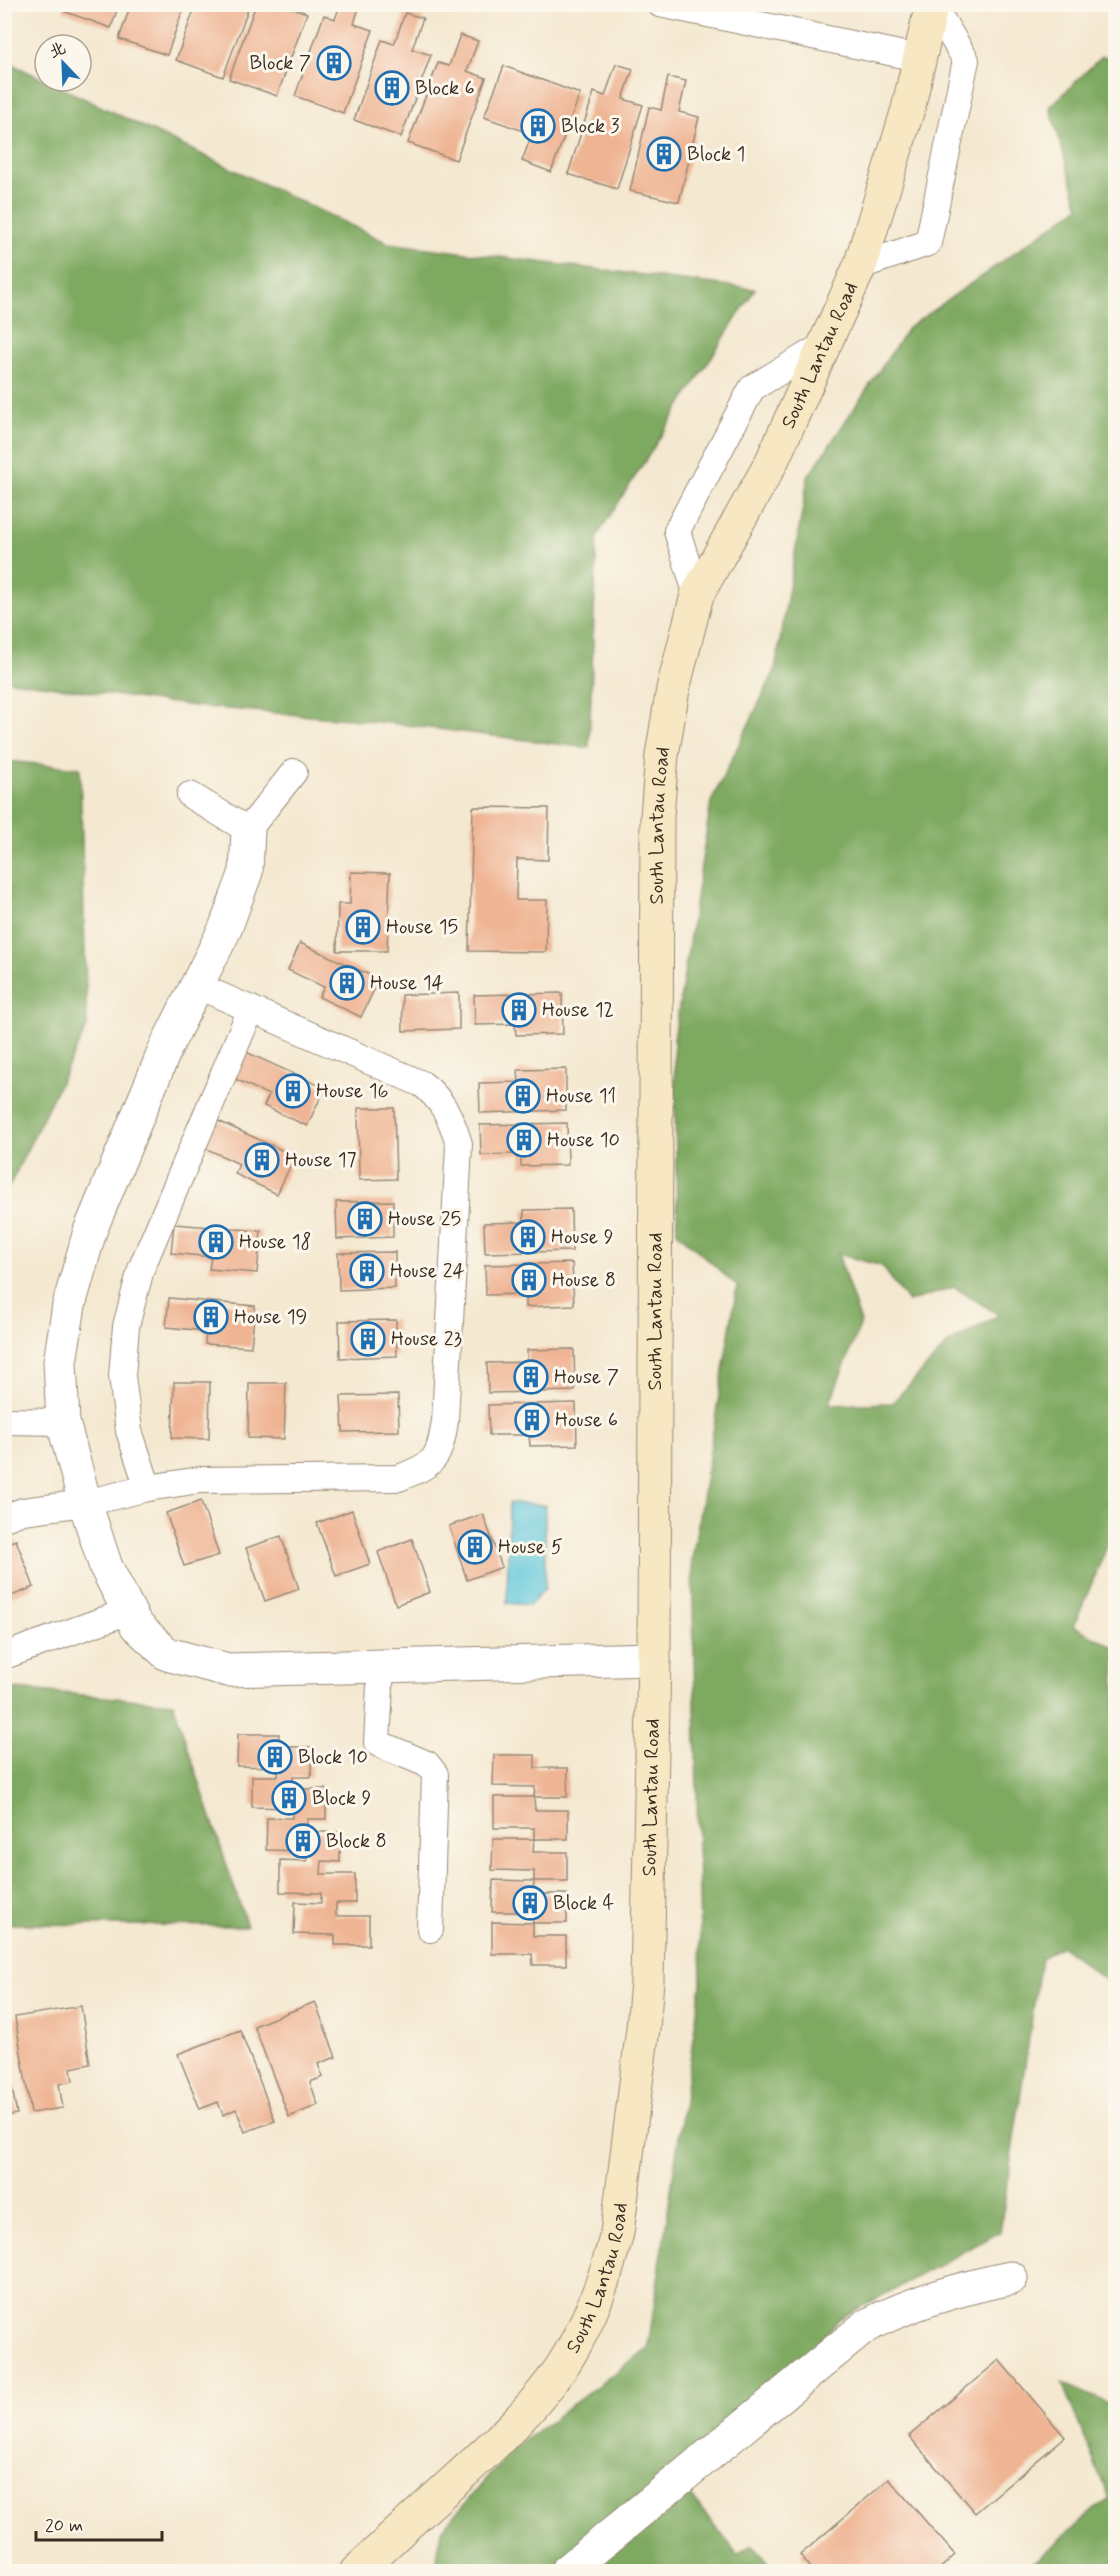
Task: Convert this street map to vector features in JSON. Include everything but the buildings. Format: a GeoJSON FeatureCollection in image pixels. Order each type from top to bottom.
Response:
{"type":"FeatureCollection","features":[{"type":"Feature","properties":{"kind":"main road","name":"South Lantau Road"},"geometry":{"type":"LineString","coordinates":[[356,2571],[528,2411],[577,2342],[597,2299],[610,2262],[622,2201],[647,1981],[654,1659],[657,816],[662,754],[673,689],[697,595],[771,463],[860,266],[908,109],[932,4]]}},
{"type":"Feature","properties":{"kind":"street"},"geometry":{"type":"LineString","coordinates":[[248,830],[246,872],[225,929],[167,1045],[90,1231],[69,1305],[60,1362],[63,1422],[85,1503],[106,1567],[136,1625],[167,1654],[228,1670],[654,1659]]}},
{"type":"Feature","properties":{"kind":"street"},"geometry":{"type":"LineString","coordinates":[[566,2571],[866,2326],[928,2299],[1011,2278]]}},
{"type":"Feature","properties":{"kind":"lane"},"geometry":{"type":"LineString","coordinates":[[660,4],[918,58]]}},
{"type":"Feature","properties":{"kind":"lane"},"geometry":{"type":"LineString","coordinates":[[860,266],[928,243],[966,60],[932,4]]}},
{"type":"Feature","properties":{"kind":"lane"},"geometry":{"type":"LineString","coordinates":[[697,595],[677,531],[752,388],[824,345]]}},
{"type":"Feature","properties":{"kind":"lane"},"geometry":{"type":"LineString","coordinates":[[190,795],[248,830],[294,772]]}},
{"type":"Feature","properties":{"kind":"lane"},"geometry":{"type":"LineString","coordinates":[[4,1518],[22,1511],[85,1503],[148,1488],[200,1480],[399,1478],[425,1468],[441,1450],[445,1421],[459,1144],[453,1123],[436,1095],[422,1084],[198,986]]}},
{"type":"Feature","properties":{"kind":"lane"},"geometry":{"type":"LineString","coordinates":[[148,1488],[129,1431],[122,1376],[126,1326],[141,1269],[251,1009]]}},
{"type":"Feature","properties":{"kind":"lane"},"geometry":{"type":"LineString","coordinates":[[4,1421],[63,1422]]}},
{"type":"Feature","properties":{"kind":"lane"},"geometry":{"type":"LineString","coordinates":[[4,1656],[129,1611]]}},
{"type":"Feature","properties":{"kind":"lane"},"geometry":{"type":"LineString","coordinates":[[381,1666],[377,1743],[428,1764],[435,1774],[430,1929]]}},
{"type":"Feature","properties":{"kind":"green space"},"geometry":{"type":"Polygon","coordinates":[[[1102,56],[1115,59],[1115,1367],[1112,1366],[1116,1375],[1116,1525],[1074,1626],[1115,1648],[1115,1973],[1106,1981],[1062,1946],[1041,1958],[1000,2232],[839,2319],[686,2490],[738,2555],[753,2545],[774,2571],[435,2572],[441,2530],[513,2449],[648,2348],[701,1984],[692,1560],[737,1286],[677,1232],[674,1039],[711,802],[775,670],[808,477],[908,328],[1079,207],[1050,107],[1102,56]],[[838,1254],[861,1323],[829,1405],[892,1403],[948,1344],[999,1315],[954,1287],[908,1302],[882,1266],[838,1254]]]}},
{"type":"Feature","properties":{"kind":"green space"},"geometry":{"type":"Polygon","coordinates":[[[5,61],[33,74],[33,93],[72,93],[388,243],[755,289],[597,536],[589,748],[383,722],[194,706],[5,680],[5,61]]]}},
{"type":"Feature","properties":{"kind":"green space"},"geometry":{"type":"Polygon","coordinates":[[[5,761],[80,768],[87,1027],[5,1195],[5,761]]]}},
{"type":"Feature","properties":{"kind":"green space"},"geometry":{"type":"Polygon","coordinates":[[[4,1688],[173,1703],[247,1926],[5,1924],[4,1688]]]}},
{"type":"Feature","properties":{"kind":"green space"},"geometry":{"type":"Polygon","coordinates":[[[1062,2383],[1115,2406],[1115,2571],[1023,2571],[1109,2498],[1062,2383]]]}},
{"type":"Feature","properties":{"kind":"water"},"geometry":{"type":"Polygon","coordinates":[[[509,1503],[545,1505],[545,1588],[530,1605],[507,1603],[509,1503]]]}},
{"type":"Feature","properties":{"kind":"place","name":"Block 7"},"geometry":{"type":"Point","coordinates":[334,63]}},
{"type":"Feature","properties":{"kind":"place","name":"Block 6"},"geometry":{"type":"Point","coordinates":[392,88]}},
{"type":"Feature","properties":{"kind":"place","name":"Block 3"},"geometry":{"type":"Point","coordinates":[538,126]}},
{"type":"Feature","properties":{"kind":"place","name":"Block 1"},"geometry":{"type":"Point","coordinates":[664,154]}},
{"type":"Feature","properties":{"kind":"place","name":"House 15"},"geometry":{"type":"Point","coordinates":[363,927]}},
{"type":"Feature","properties":{"kind":"place","name":"House 14"},"geometry":{"type":"Point","coordinates":[347,983]}},
{"type":"Feature","properties":{"kind":"place","name":"House 12"},"geometry":{"type":"Point","coordinates":[519,1010]}},
{"type":"Feature","properties":{"kind":"place","name":"House 16"},"geometry":{"type":"Point","coordinates":[293,1091]}},
{"type":"Feature","properties":{"kind":"place","name":"House 11"},"geometry":{"type":"Point","coordinates":[523,1096]}},
{"type":"Feature","properties":{"kind":"place","name":"House 10"},"geometry":{"type":"Point","coordinates":[524,1140]}},
{"type":"Feature","properties":{"kind":"place","name":"House 17"},"geometry":{"type":"Point","coordinates":[262,1160]}},
{"type":"Feature","properties":{"kind":"place","name":"House 25"},"geometry":{"type":"Point","coordinates":[365,1219]}},
{"type":"Feature","properties":{"kind":"place","name":"House 9"},"geometry":{"type":"Point","coordinates":[528,1237]}},
{"type":"Feature","properties":{"kind":"place","name":"House 18"},"geometry":{"type":"Point","coordinates":[216,1242]}},
{"type":"Feature","properties":{"kind":"place","name":"House 24"},"geometry":{"type":"Point","coordinates":[367,1271]}},
{"type":"Feature","properties":{"kind":"place","name":"House 8"},"geometry":{"type":"Point","coordinates":[529,1280]}},
{"type":"Feature","properties":{"kind":"place","name":"House 19"},"geometry":{"type":"Point","coordinates":[211,1317]}},
{"type":"Feature","properties":{"kind":"place","name":"House 23"},"geometry":{"type":"Point","coordinates":[368,1339]}},
{"type":"Feature","properties":{"kind":"place","name":"House 7"},"geometry":{"type":"Point","coordinates":[531,1377]}},
{"type":"Feature","properties":{"kind":"place","name":"House 6"},"geometry":{"type":"Point","coordinates":[532,1420]}},
{"type":"Feature","properties":{"kind":"place","name":"House 5"},"geometry":{"type":"Point","coordinates":[475,1547]}},
{"type":"Feature","properties":{"kind":"place","name":"Block 10"},"geometry":{"type":"Point","coordinates":[275,1757]}},
{"type":"Feature","properties":{"kind":"place","name":"Block 9"},"geometry":{"type":"Point","coordinates":[289,1798]}},
{"type":"Feature","properties":{"kind":"place","name":"Block 8"},"geometry":{"type":"Point","coordinates":[303,1841]}},
{"type":"Feature","properties":{"kind":"place","name":"Block 4"},"geometry":{"type":"Point","coordinates":[530,1903]}}]}
